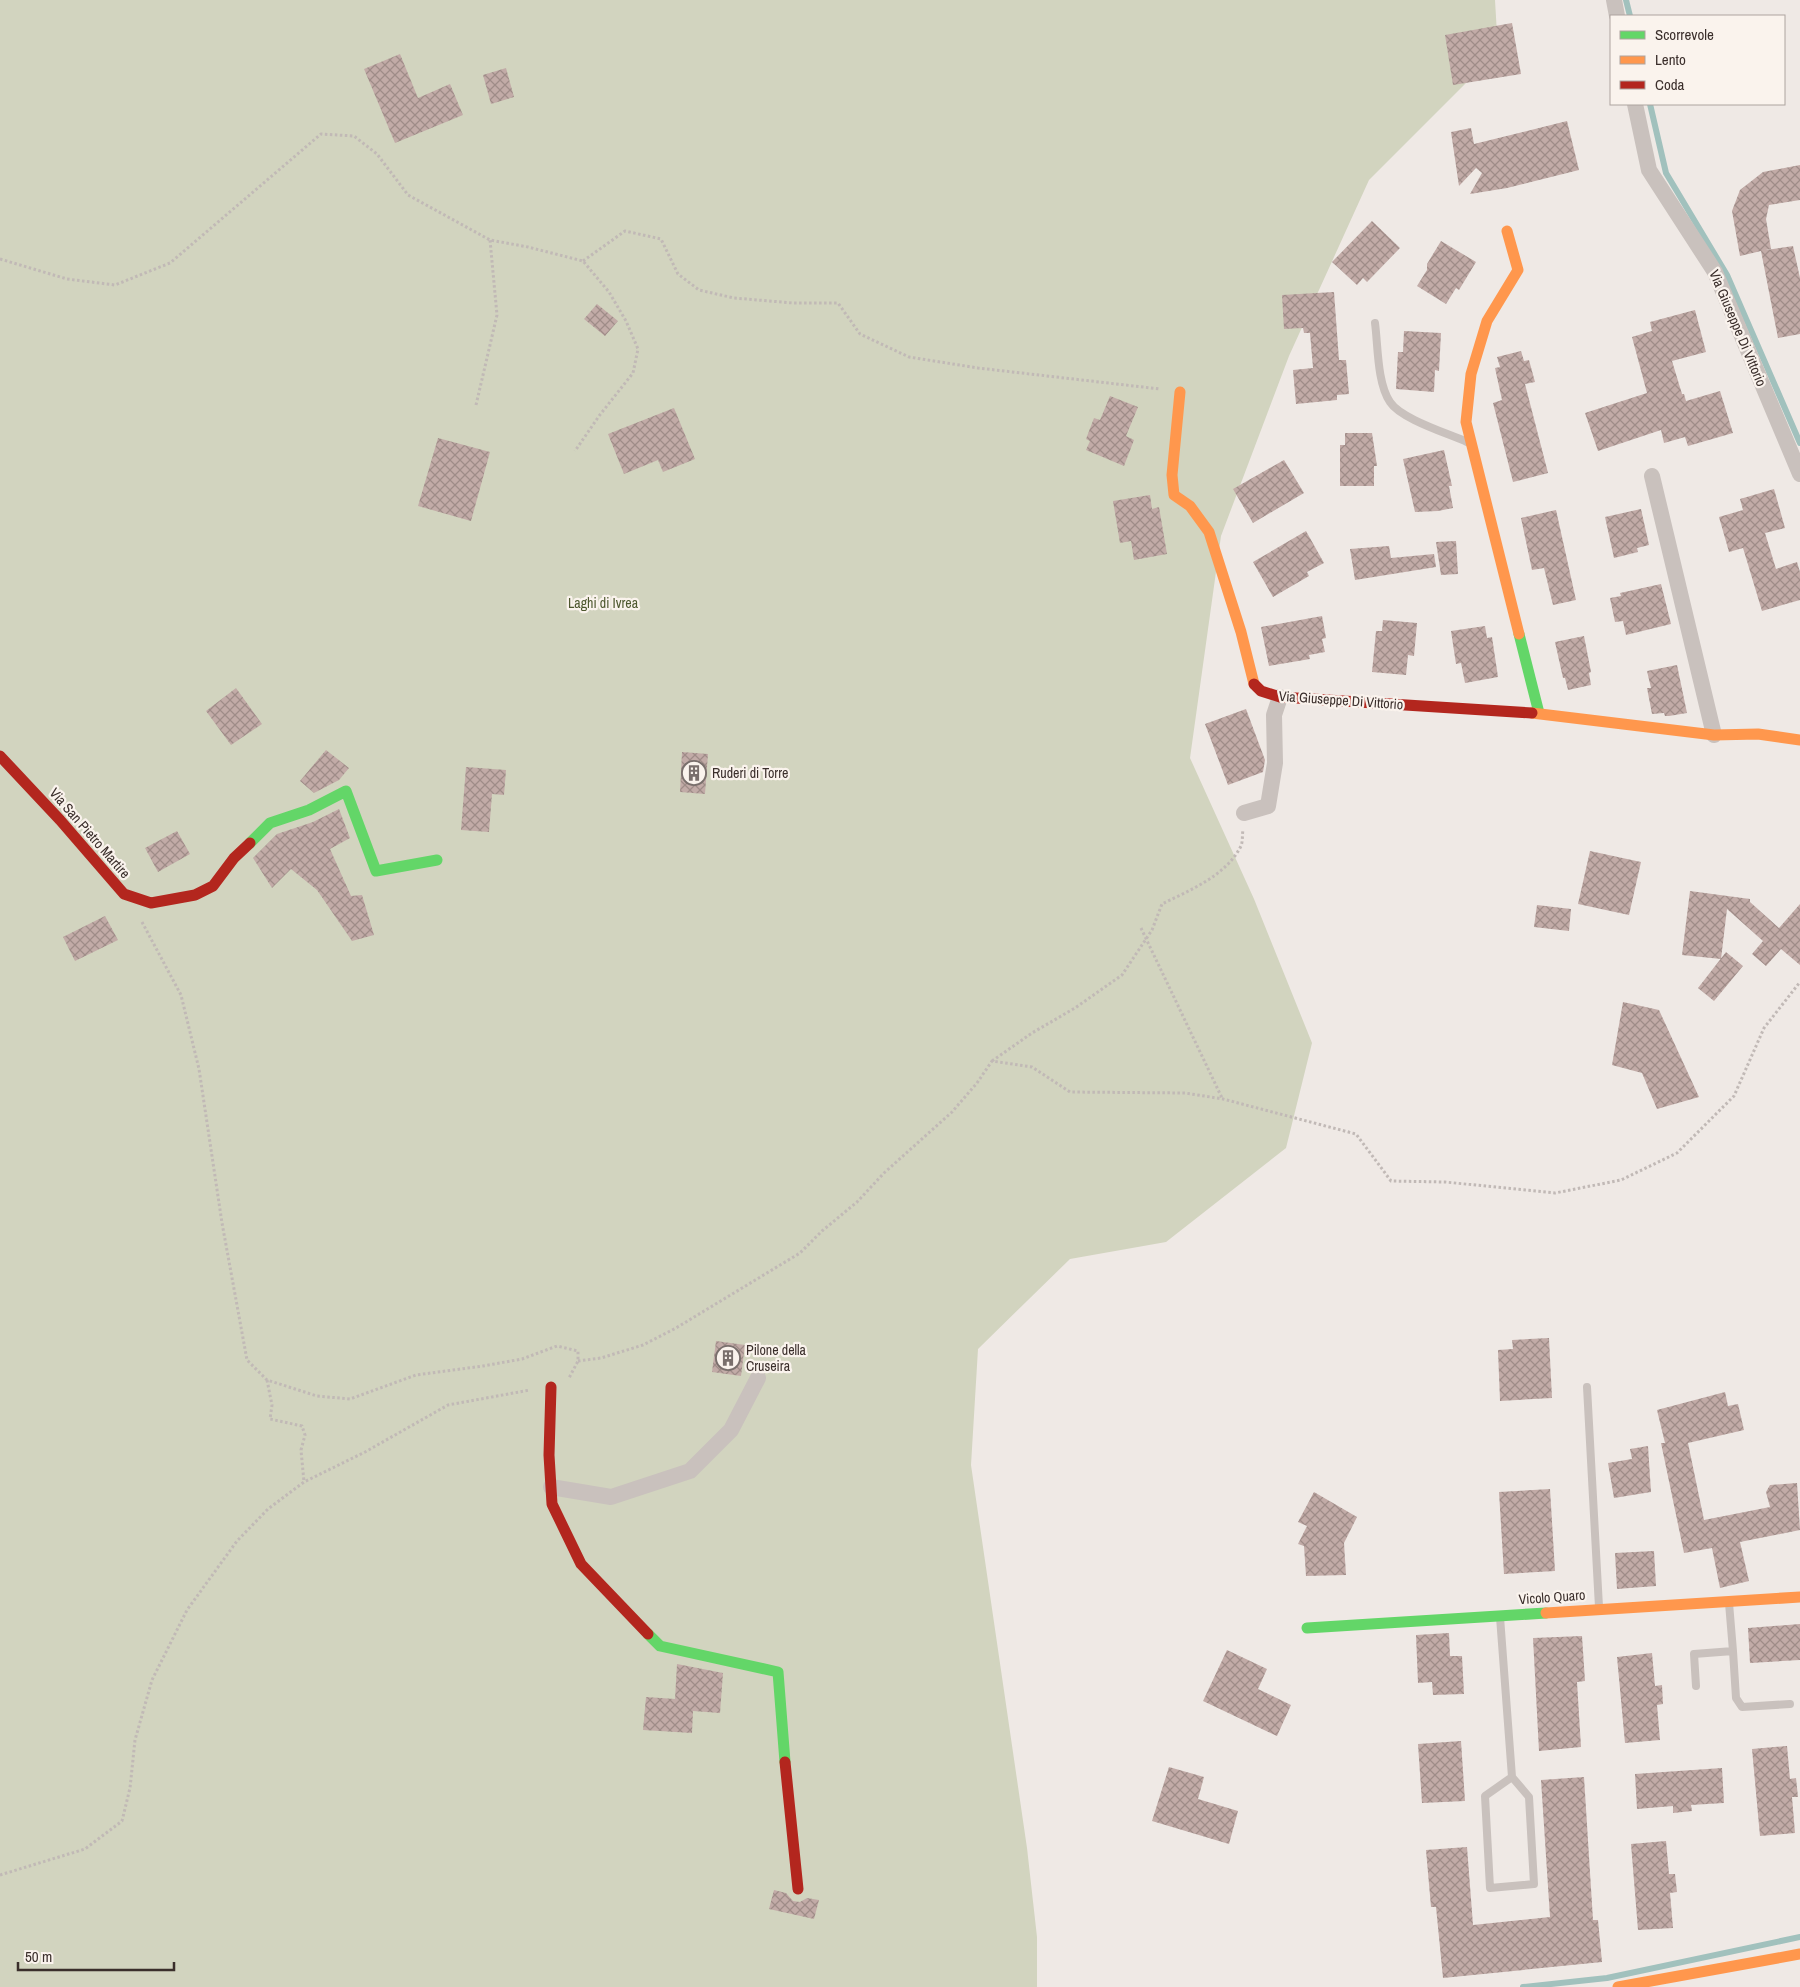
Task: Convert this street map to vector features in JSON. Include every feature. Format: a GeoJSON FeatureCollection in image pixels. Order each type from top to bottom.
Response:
{"type":"FeatureCollection","features":[{"type":"Feature","properties":{"kind":"street"},"geometry":{"type":"LineString","coordinates":[[1614,0],[1617,15]]}},
{"type":"Feature","properties":{"kind":"street","name":"Via Giuseppe Di Vittorio"},"geometry":{"type":"LineString","coordinates":[[1635,105],[1650,170],[1715,272],[1800,474]]}},
{"type":"Feature","properties":{"kind":"street"},"geometry":{"type":"LineString","coordinates":[[1507,231],[1518,270],[1487,322],[1471,374],[1466,422],[1539,713]]}},
{"type":"Feature","properties":{"kind":"street","name":"Via Giuseppe Di Vittorio"},"geometry":{"type":"LineString","coordinates":[[1180,392],[1172,475],[1174,494],[1190,506],[1209,532],[1241,632],[1252,682],[1261,692],[1280,697],[1539,713],[1714,735],[1758,734],[1800,740]]}},
{"type":"Feature","properties":{"kind":"street"},"geometry":{"type":"LineString","coordinates":[[1652,476],[1714,735]]}},
{"type":"Feature","properties":{"kind":"street"},"geometry":{"type":"LineString","coordinates":[[1244,814],[1268,806],[1275,763],[1274,715],[1280,697]]}},
{"type":"Feature","properties":{"kind":"street","name":"Via San Pietro Martire"},"geometry":{"type":"LineString","coordinates":[[0,756],[60,820],[124,894],[151,903],[195,895],[213,886],[234,858],[270,823],[309,810],[346,790],[376,871],[437,860]]}},
{"type":"Feature","properties":{"kind":"street"},"geometry":{"type":"LineString","coordinates":[[551,1487],[611,1497],[690,1471],[731,1430],[758,1378]]}},
{"type":"Feature","properties":{"kind":"street"},"geometry":{"type":"LineString","coordinates":[[551,1387],[549,1455],[552,1504],[581,1564],[660,1646],[778,1672],[783,1747],[798,1889]]}},
{"type":"Feature","properties":{"kind":"street","name":"Vicolo Quaro"},"geometry":{"type":"LineString","coordinates":[[1307,1628],[1800,1597]]}},
{"type":"Feature","properties":{"kind":"street"},"geometry":{"type":"LineString","coordinates":[[1618,1987],[1800,1954]]}},
{"type":"Feature","properties":{"kind":"lane"},"geometry":{"type":"LineString","coordinates":[[1376,323],[1383,386],[1390,402],[1403,414],[1471,444]]}},
{"type":"Feature","properties":{"kind":"lane"},"geometry":{"type":"LineString","coordinates":[[1587,1388],[1599,1609]]}},
{"type":"Feature","properties":{"kind":"lane"},"geometry":{"type":"LineString","coordinates":[[1729,1601],[1736,1698],[1742,1707],[1790,1704]]}},
{"type":"Feature","properties":{"kind":"lane"},"geometry":{"type":"LineString","coordinates":[[1500,1615],[1512,1777],[1529,1797],[1534,1884],[1490,1888],[1485,1796],[1512,1777]]}},
{"type":"Feature","properties":{"kind":"lane"},"geometry":{"type":"LineString","coordinates":[[1696,1686],[1694,1654],[1732,1651]]}},
{"type":"Feature","properties":{"kind":"path"},"geometry":{"type":"LineString","coordinates":[[0,259],[67,279],[115,285],[170,262],[321,134],[354,136],[376,154],[408,195],[490,240],[583,260],[613,299],[626,321],[638,349],[633,373],[599,416],[576,451]]}},
{"type":"Feature","properties":{"kind":"path"},"geometry":{"type":"LineString","coordinates":[[583,260],[625,231],[661,239],[678,274],[699,290],[734,298],[793,303],[838,303],[860,334],[910,356],[978,368],[1180,392]]}},
{"type":"Feature","properties":{"kind":"path"},"geometry":{"type":"LineString","coordinates":[[476,405],[497,316],[490,240]]}},
{"type":"Feature","properties":{"kind":"path"},"geometry":{"type":"LineString","coordinates":[[578,1361],[601,1358],[643,1345],[676,1328],[800,1253],[822,1231],[857,1202],[884,1172],[952,1112],[977,1084],[992,1061],[1032,1032],[1075,1008],[1122,975],[1152,930],[1162,904],[1199,885],[1226,867],[1241,845],[1244,814]]}},
{"type":"Feature","properties":{"kind":"path"},"geometry":{"type":"LineString","coordinates":[[0,1875],[85,1849],[122,1820],[130,1788],[135,1740],[152,1680],[187,1610],[237,1541],[268,1509],[304,1482],[365,1452],[448,1405],[551,1387],[571,1377],[578,1361],[578,1351],[557,1346],[522,1359],[416,1375],[350,1399],[318,1396],[267,1380],[247,1360],[222,1223],[199,1069],[182,995],[141,921]]}},
{"type":"Feature","properties":{"kind":"path"},"geometry":{"type":"LineString","coordinates":[[1141,928],[1223,1099]]}},
{"type":"Feature","properties":{"kind":"path"},"geometry":{"type":"LineString","coordinates":[[992,1061],[1032,1067],[1070,1092],[1185,1093],[1223,1099],[1356,1134],[1390,1181],[1444,1182],[1555,1193],[1621,1180],[1677,1153],[1734,1096],[1764,1028],[1800,982]]}},
{"type":"Feature","properties":{"kind":"path"},"geometry":{"type":"LineString","coordinates":[[267,1380],[272,1405],[270,1419],[302,1426],[306,1434],[301,1450],[304,1482]]}},
{"type":"Feature","properties":{"kind":"green space","name":"Laghi di Ivrea"},"geometry":{"type":"Polygon","coordinates":[[[0,0],[1495,0],[1498,51],[1369,180],[1289,356],[1221,536],[1190,758],[1254,899],[1312,1043],[1286,1148],[1166,1242],[1070,1259],[978,1349],[971,1465],[1027,1848],[1037,1937],[1037,1987],[0,1987],[0,0]]]}},
{"type":"Feature","properties":{"kind":"building"},"geometry":{"type":"Polygon","coordinates":[[[1512,23],[1521,74],[1453,85],[1445,35],[1512,23]]]}},
{"type":"Feature","properties":{"kind":"building"},"geometry":{"type":"Polygon","coordinates":[[[400,54],[418,98],[450,84],[463,115],[395,143],[364,69],[400,54]]]}},
{"type":"Feature","properties":{"kind":"building"},"geometry":{"type":"Polygon","coordinates":[[[506,68],[514,97],[491,104],[483,75],[506,68]]]}},
{"type":"Feature","properties":{"kind":"building"},"geometry":{"type":"Polygon","coordinates":[[[1567,121],[1579,170],[1507,188],[1470,194],[1482,173],[1476,168],[1459,186],[1451,132],[1471,128],[1474,144],[1567,121]]]}},
{"type":"Feature","properties":{"kind":"building"},"geometry":{"type":"Polygon","coordinates":[[[1800,165],[1800,200],[1769,205],[1766,219],[1771,249],[1766,250],[1793,246],[1800,278],[1800,334],[1778,338],[1761,251],[1740,256],[1732,211],[1740,190],[1763,172],[1800,165]]]}},
{"type":"Feature","properties":{"kind":"building"},"geometry":{"type":"Polygon","coordinates":[[[1372,221],[1400,248],[1367,282],[1363,278],[1357,285],[1332,262],[1372,221]]]}},
{"type":"Feature","properties":{"kind":"building"},"geometry":{"type":"Polygon","coordinates":[[[1441,241],[1476,262],[1459,290],[1456,288],[1446,304],[1417,286],[1427,270],[1427,264],[1441,241]]]}},
{"type":"Feature","properties":{"kind":"building"},"geometry":{"type":"Polygon","coordinates":[[[1334,292],[1339,360],[1346,360],[1349,394],[1337,395],[1337,400],[1296,404],[1293,370],[1313,368],[1310,333],[1304,333],[1303,328],[1284,329],[1282,295],[1334,292]]]}},
{"type":"Feature","properties":{"kind":"building"},"geometry":{"type":"Polygon","coordinates":[[[597,304],[618,321],[605,336],[584,319],[597,304]]]}},
{"type":"Feature","properties":{"kind":"building"},"geometry":{"type":"Polygon","coordinates":[[[1695,310],[1706,352],[1672,361],[1682,394],[1684,394],[1686,401],[1720,391],[1733,433],[1688,446],[1685,437],[1664,443],[1661,430],[1598,451],[1585,413],[1647,393],[1632,337],[1652,331],[1650,322],[1695,310]]]}},
{"type":"Feature","properties":{"kind":"building"},"geometry":{"type":"Polygon","coordinates":[[[1404,331],[1441,333],[1439,371],[1435,370],[1434,392],[1396,389],[1398,352],[1403,352],[1404,331]]]}},
{"type":"Feature","properties":{"kind":"building"},"geometry":{"type":"Polygon","coordinates":[[[1521,351],[1524,361],[1529,360],[1535,382],[1525,384],[1548,473],[1513,482],[1493,403],[1502,400],[1495,368],[1500,367],[1497,357],[1521,351]]]}},
{"type":"Feature","properties":{"kind":"building"},"geometry":{"type":"Polygon","coordinates":[[[1110,396],[1138,407],[1126,436],[1134,440],[1124,466],[1086,450],[1090,441],[1086,439],[1094,418],[1100,420],[1110,396]]]}},
{"type":"Feature","properties":{"kind":"building"},"geometry":{"type":"Polygon","coordinates":[[[674,408],[695,459],[663,472],[658,460],[624,474],[608,434],[674,408]]]}},
{"type":"Feature","properties":{"kind":"building"},"geometry":{"type":"Polygon","coordinates":[[[1345,433],[1372,433],[1377,466],[1374,466],[1374,486],[1340,486],[1340,445],[1345,445],[1345,433]]]}},
{"type":"Feature","properties":{"kind":"building"},"geometry":{"type":"Polygon","coordinates":[[[438,438],[490,452],[471,521],[418,506],[438,438]]]}},
{"type":"Feature","properties":{"kind":"building"},"geometry":{"type":"Polygon","coordinates":[[[1444,450],[1452,486],[1449,486],[1453,508],[1415,512],[1403,459],[1444,450]]]}},
{"type":"Feature","properties":{"kind":"building"},"geometry":{"type":"Polygon","coordinates":[[[1284,460],[1304,493],[1253,523],[1233,489],[1284,460]]]}},
{"type":"Feature","properties":{"kind":"building"},"geometry":{"type":"Polygon","coordinates":[[[1774,489],[1785,528],[1765,533],[1776,569],[1797,562],[1800,572],[1800,600],[1762,611],[1743,548],[1729,552],[1719,517],[1743,510],[1740,499],[1774,489]]]}},
{"type":"Feature","properties":{"kind":"building"},"geometry":{"type":"Polygon","coordinates":[[[1150,495],[1152,509],[1159,507],[1167,554],[1134,560],[1131,541],[1120,543],[1113,501],[1150,495]]]}},
{"type":"Feature","properties":{"kind":"building"},"geometry":{"type":"Polygon","coordinates":[[[1641,509],[1649,545],[1637,548],[1638,552],[1614,558],[1605,517],[1641,509]]]}},
{"type":"Feature","properties":{"kind":"building"},"geometry":{"type":"Polygon","coordinates":[[[1556,510],[1576,600],[1553,605],[1544,568],[1532,570],[1521,518],[1556,510]]]}},
{"type":"Feature","properties":{"kind":"building"},"geometry":{"type":"Polygon","coordinates":[[[1306,531],[1324,563],[1307,572],[1309,576],[1273,597],[1253,562],[1306,531]]]}},
{"type":"Feature","properties":{"kind":"building"},"geometry":{"type":"Polygon","coordinates":[[[1456,541],[1458,574],[1441,575],[1436,542],[1456,541]]]}},
{"type":"Feature","properties":{"kind":"building"},"geometry":{"type":"Polygon","coordinates":[[[1389,546],[1391,558],[1434,554],[1436,567],[1355,580],[1350,549],[1389,546]]]}},
{"type":"Feature","properties":{"kind":"building"},"geometry":{"type":"Polygon","coordinates":[[[1661,584],[1671,624],[1626,635],[1623,621],[1615,622],[1610,598],[1621,596],[1620,593],[1661,584]]]}},
{"type":"Feature","properties":{"kind":"building"},"geometry":{"type":"Polygon","coordinates":[[[1322,616],[1326,638],[1322,639],[1325,652],[1309,655],[1310,659],[1269,666],[1261,627],[1322,616]]]}},
{"type":"Feature","properties":{"kind":"building"},"geometry":{"type":"Polygon","coordinates":[[[1383,620],[1417,623],[1414,656],[1408,655],[1406,675],[1372,672],[1376,631],[1382,631],[1383,620]]]}},
{"type":"Feature","properties":{"kind":"building"},"geometry":{"type":"Polygon","coordinates":[[[1485,626],[1487,638],[1492,637],[1498,677],[1465,683],[1461,663],[1456,664],[1451,631],[1485,626]]]}},
{"type":"Feature","properties":{"kind":"building"},"geometry":{"type":"Polygon","coordinates":[[[1584,636],[1591,672],[1589,673],[1591,685],[1568,690],[1565,678],[1563,678],[1555,642],[1584,636]]]}},
{"type":"Feature","properties":{"kind":"building"},"geometry":{"type":"Polygon","coordinates":[[[1677,665],[1687,713],[1669,716],[1665,716],[1664,713],[1652,714],[1647,688],[1651,688],[1647,671],[1677,665]]]}},
{"type":"Feature","properties":{"kind":"building"},"geometry":{"type":"Polygon","coordinates":[[[236,688],[262,724],[231,745],[206,711],[236,688]]]}},
{"type":"Feature","properties":{"kind":"building"},"geometry":{"type":"Polygon","coordinates":[[[1246,709],[1265,760],[1263,772],[1228,785],[1205,724],[1246,709]]]}},
{"type":"Feature","properties":{"kind":"building"},"geometry":{"type":"Polygon","coordinates":[[[326,750],[349,768],[339,780],[314,793],[300,781],[326,750]]]}},
{"type":"Feature","properties":{"kind":"building","name":"Ruderi di Torre"},"geometry":{"type":"Polygon","coordinates":[[[682,752],[708,754],[705,794],[680,792],[682,752]]]}},
{"type":"Feature","properties":{"kind":"building"},"geometry":{"type":"Polygon","coordinates":[[[466,767],[506,770],[504,795],[492,794],[489,832],[461,830],[466,767]]]}},
{"type":"Feature","properties":{"kind":"building"},"geometry":{"type":"Polygon","coordinates":[[[339,809],[350,838],[330,849],[351,896],[362,895],[374,935],[352,941],[317,890],[291,869],[272,888],[253,858],[277,834],[313,822],[339,809]]]}},
{"type":"Feature","properties":{"kind":"building"},"geometry":{"type":"Polygon","coordinates":[[[177,831],[190,854],[158,872],[145,848],[177,831]]]}},
{"type":"Feature","properties":{"kind":"building"},"geometry":{"type":"Polygon","coordinates":[[[1590,851],[1641,862],[1629,915],[1578,904],[1590,851]]]}},
{"type":"Feature","properties":{"kind":"building"},"geometry":{"type":"Polygon","coordinates":[[[1690,891],[1750,899],[1750,902],[1779,928],[1800,904],[1800,965],[1781,949],[1766,966],[1752,954],[1763,941],[1727,909],[1721,959],[1682,955],[1690,891]]]}},
{"type":"Feature","properties":{"kind":"building"},"geometry":{"type":"Polygon","coordinates":[[[1537,905],[1571,909],[1569,931],[1534,927],[1537,905]]]}},
{"type":"Feature","properties":{"kind":"building"},"geometry":{"type":"Polygon","coordinates":[[[105,916],[118,940],[75,961],[63,937],[105,916]]]}},
{"type":"Feature","properties":{"kind":"building"},"geometry":{"type":"Polygon","coordinates":[[[1726,952],[1743,966],[1714,1001],[1698,988],[1726,952]]]}},
{"type":"Feature","properties":{"kind":"building"},"geometry":{"type":"Polygon","coordinates":[[[1623,1002],[1659,1010],[1699,1097],[1657,1109],[1642,1073],[1612,1065],[1623,1002]]]}},
{"type":"Feature","properties":{"kind":"building"},"geometry":{"type":"Polygon","coordinates":[[[1549,1338],[1552,1398],[1500,1401],[1498,1350],[1513,1349],[1512,1340],[1549,1338]]]}},
{"type":"Feature","properties":{"kind":"building","name":"Pilone della Cruseira"},"geometry":{"type":"Polygon","coordinates":[[[716,1341],[745,1345],[741,1376],[712,1372],[716,1341]]]}},
{"type":"Feature","properties":{"kind":"building"},"geometry":{"type":"Polygon","coordinates":[[[1725,1392],[1728,1406],[1738,1404],[1744,1430],[1688,1443],[1704,1520],[1770,1507],[1766,1492],[1770,1485],[1797,1483],[1800,1530],[1740,1542],[1749,1581],[1720,1588],[1712,1548],[1684,1553],[1661,1443],[1665,1443],[1657,1410],[1725,1392]]]}},
{"type":"Feature","properties":{"kind":"building"},"geometry":{"type":"Polygon","coordinates":[[[1648,1446],[1651,1492],[1614,1498],[1608,1463],[1632,1459],[1630,1449],[1648,1446]]]}},
{"type":"Feature","properties":{"kind":"building"},"geometry":{"type":"Polygon","coordinates":[[[1550,1489],[1555,1571],[1504,1574],[1499,1492],[1550,1489]]]}},
{"type":"Feature","properties":{"kind":"building"},"geometry":{"type":"Polygon","coordinates":[[[1314,1492],[1357,1517],[1344,1543],[1346,1575],[1306,1576],[1304,1546],[1298,1544],[1307,1526],[1298,1522],[1314,1492]]]}},
{"type":"Feature","properties":{"kind":"building"},"geometry":{"type":"Polygon","coordinates":[[[1654,1551],[1656,1586],[1617,1589],[1615,1553],[1654,1551]]]}},
{"type":"Feature","properties":{"kind":"building"},"geometry":{"type":"Polygon","coordinates":[[[1800,1624],[1800,1660],[1750,1663],[1748,1628],[1800,1624]]]}},
{"type":"Feature","properties":{"kind":"building"},"geometry":{"type":"Polygon","coordinates":[[[1449,1633],[1450,1656],[1462,1656],[1464,1694],[1433,1695],[1432,1682],[1418,1683],[1416,1635],[1449,1633]]]}},
{"type":"Feature","properties":{"kind":"building"},"geometry":{"type":"Polygon","coordinates":[[[1582,1636],[1585,1681],[1577,1682],[1581,1747],[1539,1751],[1533,1638],[1582,1636]]]}},
{"type":"Feature","properties":{"kind":"building"},"geometry":{"type":"Polygon","coordinates":[[[1227,1650],[1267,1669],[1258,1689],[1291,1705],[1277,1736],[1203,1701],[1227,1650]]]}},
{"type":"Feature","properties":{"kind":"building"},"geometry":{"type":"Polygon","coordinates":[[[1652,1653],[1655,1686],[1662,1685],[1663,1704],[1657,1705],[1660,1740],[1625,1743],[1617,1657],[1652,1653]]]}},
{"type":"Feature","properties":{"kind":"building"},"geometry":{"type":"Polygon","coordinates":[[[677,1664],[723,1673],[720,1713],[693,1711],[692,1733],[643,1730],[646,1697],[675,1699],[677,1664]]]}},
{"type":"Feature","properties":{"kind":"building"},"geometry":{"type":"Polygon","coordinates":[[[1461,1741],[1465,1801],[1422,1803],[1418,1744],[1461,1741]]]}},
{"type":"Feature","properties":{"kind":"building"},"geometry":{"type":"Polygon","coordinates":[[[1787,1746],[1790,1779],[1796,1778],[1798,1797],[1792,1797],[1795,1833],[1760,1836],[1752,1749],[1787,1746]]]}},
{"type":"Feature","properties":{"kind":"building"},"geometry":{"type":"Polygon","coordinates":[[[1169,1767],[1204,1777],[1198,1799],[1238,1811],[1229,1844],[1152,1821],[1169,1767]]]}},
{"type":"Feature","properties":{"kind":"building"},"geometry":{"type":"Polygon","coordinates":[[[1722,1768],[1724,1803],[1691,1805],[1692,1811],[1673,1813],[1673,1806],[1637,1809],[1635,1774],[1722,1768]]]}},
{"type":"Feature","properties":{"kind":"building"},"geometry":{"type":"Polygon","coordinates":[[[1584,1777],[1593,1920],[1598,1920],[1602,1962],[1443,1978],[1436,1907],[1431,1907],[1426,1850],[1467,1847],[1473,1925],[1550,1917],[1541,1780],[1584,1777]]]}},
{"type":"Feature","properties":{"kind":"building"},"geometry":{"type":"Polygon","coordinates":[[[1666,1841],[1669,1874],[1675,1874],[1677,1892],[1670,1893],[1673,1928],[1638,1930],[1631,1844],[1666,1841]]]}},
{"type":"Feature","properties":{"kind":"building"},"geometry":{"type":"Polygon","coordinates":[[[774,1890],[786,1893],[793,1901],[800,1902],[807,1898],[819,1900],[814,1919],[769,1909],[774,1890]]]}},
{"type":"Feature","properties":{"kind":"waterway"},"geometry":{"type":"LineString","coordinates":[[1626,0],[1630,15]]}},
{"type":"Feature","properties":{"kind":"waterway"},"geometry":{"type":"LineString","coordinates":[[1650,105],[1666,173],[1727,275],[1800,443]]}},
{"type":"Feature","properties":{"kind":"waterway"},"geometry":{"type":"LineString","coordinates":[[1523,1987],[1607,1978],[1800,1937]]}},
{"type":"Feature","properties":{"kind":"traffic: fast"},"geometry":{"type":"LineString","coordinates":[[1519,634],[1539,713]]}},
{"type":"Feature","properties":{"kind":"traffic: fast"},"geometry":{"type":"LineString","coordinates":[[250,843],[270,823],[309,810],[346,791],[376,871],[437,860]]}},
{"type":"Feature","properties":{"kind":"traffic: fast"},"geometry":{"type":"LineString","coordinates":[[1307,1628],[1546,1613]]}},
{"type":"Feature","properties":{"kind":"traffic: fast"},"geometry":{"type":"LineString","coordinates":[[648,1634],[660,1646],[778,1672],[785,1762]]}},
{"type":"Feature","properties":{"kind":"traffic: slow"},"geometry":{"type":"LineString","coordinates":[[1507,231],[1518,270],[1487,321],[1471,374],[1466,422],[1519,634]]}},
{"type":"Feature","properties":{"kind":"traffic: slow"},"geometry":{"type":"LineString","coordinates":[[1180,392],[1172,475],[1174,495],[1190,506],[1209,532],[1241,632],[1254,684]]}},
{"type":"Feature","properties":{"kind":"traffic: slow"},"geometry":{"type":"LineString","coordinates":[[1532,713],[1714,735],[1758,734],[1800,740]]}},
{"type":"Feature","properties":{"kind":"traffic: slow"},"geometry":{"type":"LineString","coordinates":[[1546,1613],[1800,1597]]}},
{"type":"Feature","properties":{"kind":"traffic: slow"},"geometry":{"type":"LineString","coordinates":[[1618,1987],[1800,1954]]}},
{"type":"Feature","properties":{"kind":"traffic: jam"},"geometry":{"type":"LineString","coordinates":[[1254,684],[1261,691],[1280,697],[1532,713]]}},
{"type":"Feature","properties":{"kind":"traffic: jam"},"geometry":{"type":"LineString","coordinates":[[0,756],[60,820],[124,894],[151,903],[195,895],[213,886],[234,858],[250,843]]}},
{"type":"Feature","properties":{"kind":"traffic: jam"},"geometry":{"type":"LineString","coordinates":[[551,1387],[549,1455],[552,1504],[581,1564],[648,1634]]}},
{"type":"Feature","properties":{"kind":"traffic: jam"},"geometry":{"type":"LineString","coordinates":[[785,1762],[798,1889]]}},
{"type":"Feature","properties":{"kind":"place","name":"Ruderi di Torre"},"geometry":{"type":"Point","coordinates":[694,773]}},
{"type":"Feature","properties":{"kind":"place","name":"Pilone della Cruseira"},"geometry":{"type":"Point","coordinates":[728,1358]}}]}
